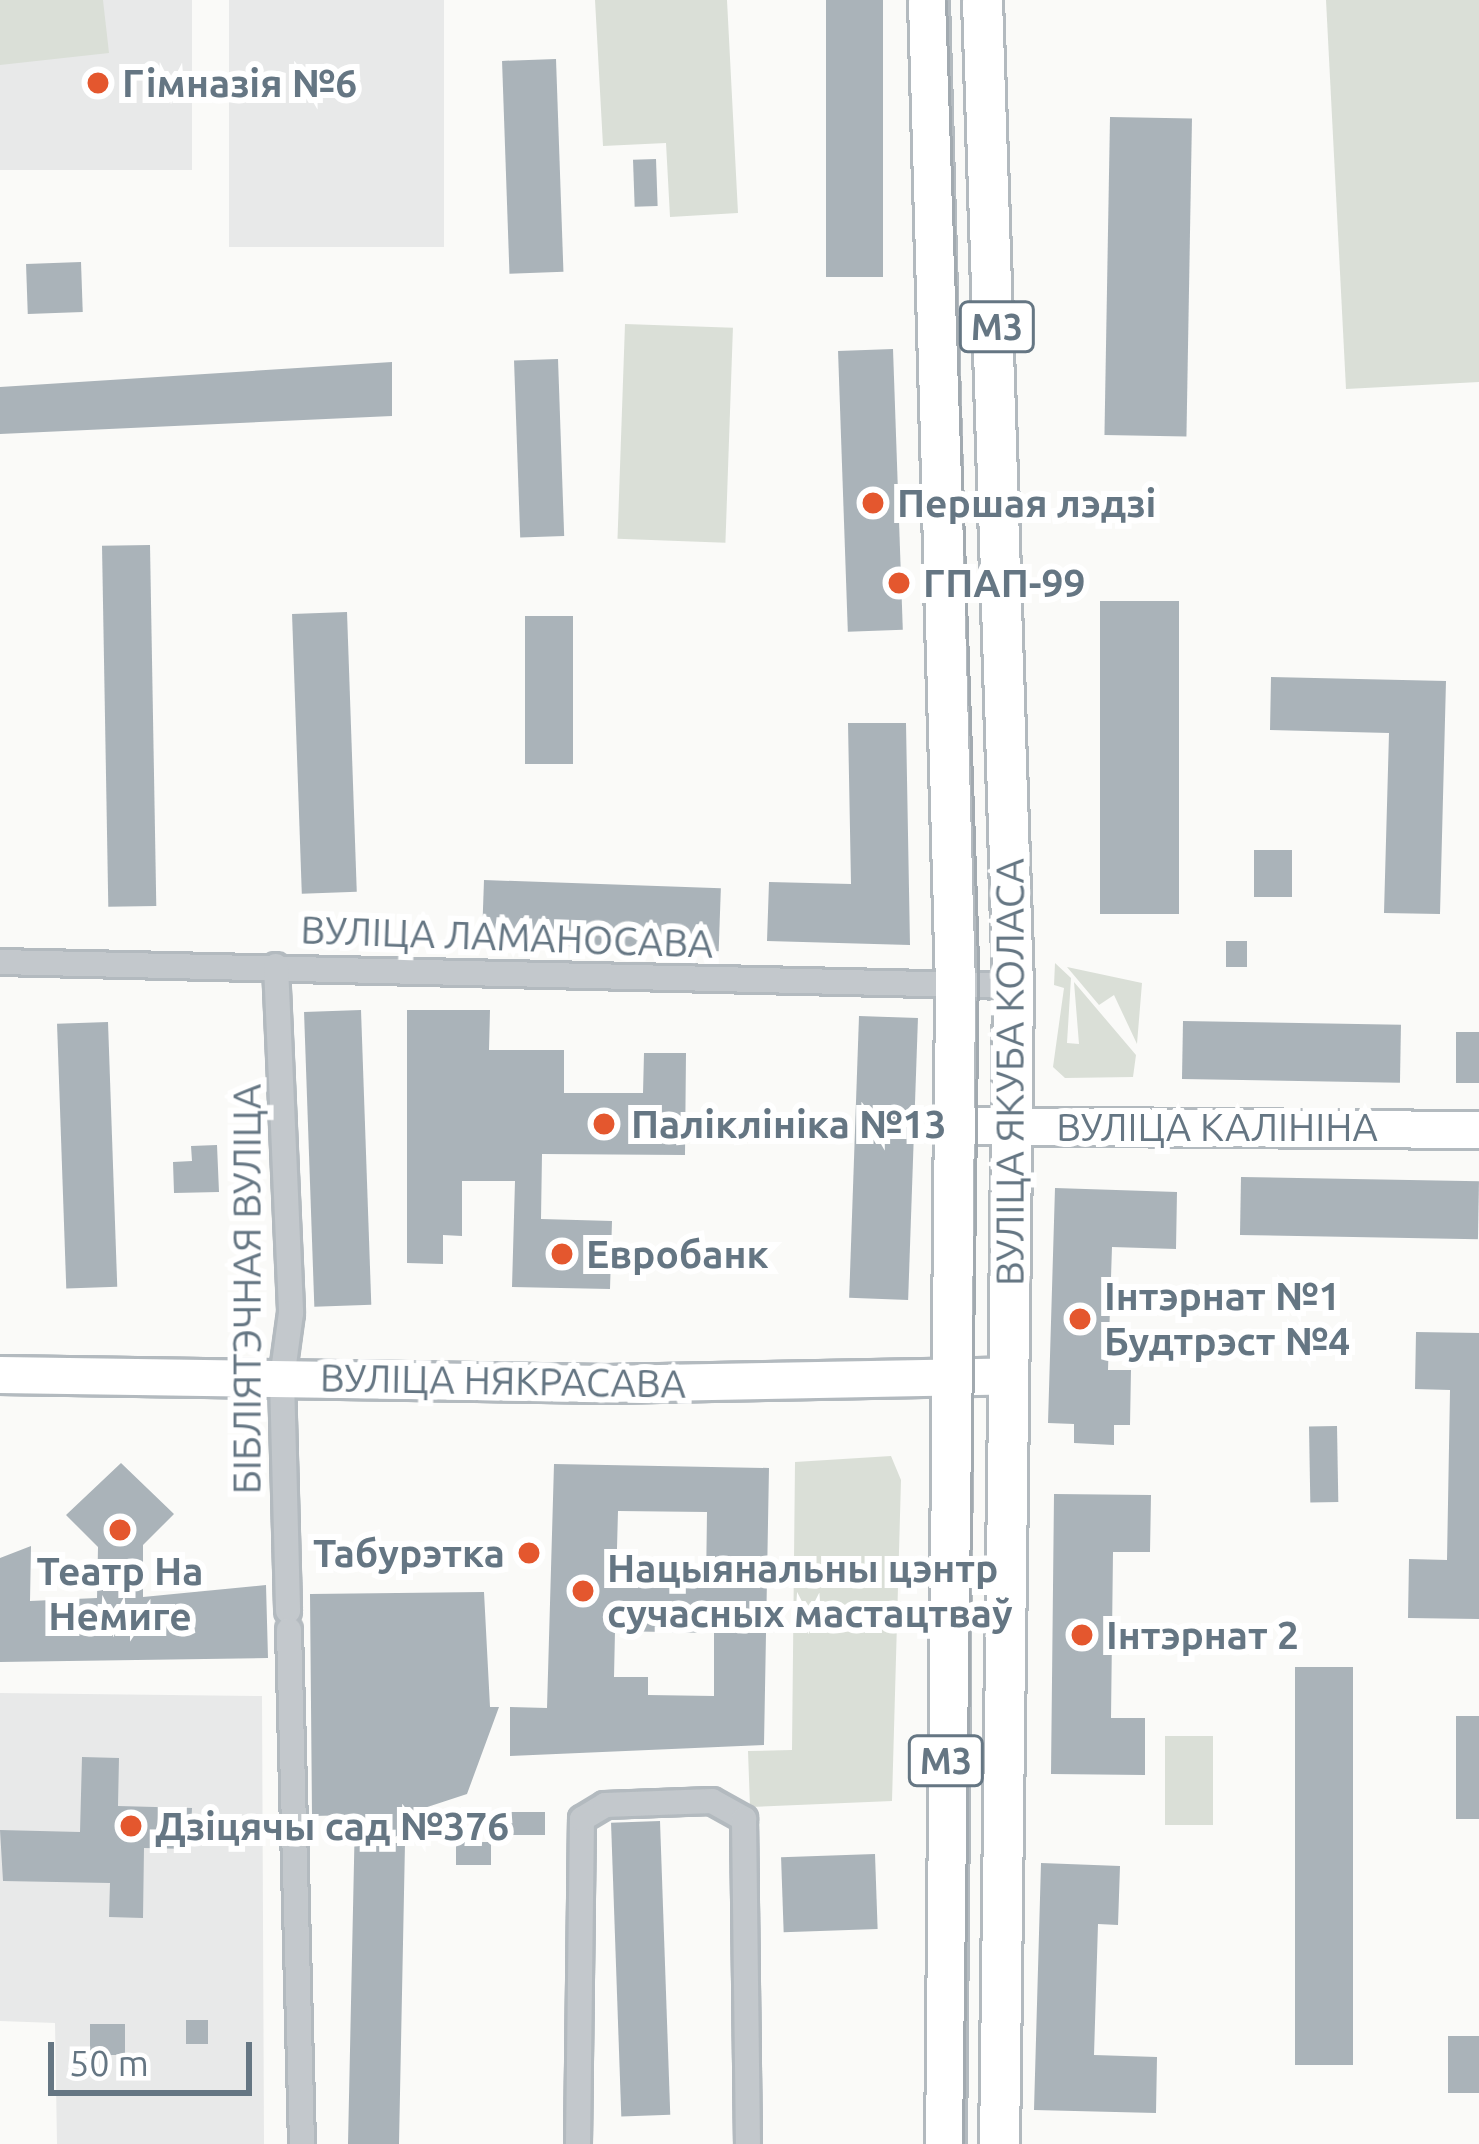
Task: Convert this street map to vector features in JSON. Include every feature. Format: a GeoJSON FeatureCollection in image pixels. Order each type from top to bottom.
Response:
{"type":"FeatureCollection","features":[{"type":"Feature","properties":{"kind":"main road","name":"ВУЛІЦА ЯКУБА КОЛАСА"},"geometry":{"type":"LineString","coordinates":[[928,0],[955,986],[945,2144]]}},
{"type":"Feature","properties":{"kind":"main road","name":"ВУЛІЦА ЯКУБА КОЛАСА"},"geometry":{"type":"LineString","coordinates":[[982,0],[1013,986],[999,2144]]}},
{"type":"Feature","properties":{"kind":"main road","name":"ВУЛІЦА КАЛІНІНА"},"geometry":{"type":"LineString","coordinates":[[955,1126],[1479,1130]]}},
{"type":"Feature","properties":{"kind":"main road","name":"ВУЛІЦА НЯКРАСАВА"},"geometry":{"type":"LineString","coordinates":[[0,1375],[282,1379],[1006,1376]]}},
{"type":"Feature","properties":{"kind":"street","name":"ВУЛІЦА ЛАМАНОСАВА"},"geometry":{"type":"LineString","coordinates":[[0,962],[1013,986]]}},
{"type":"Feature","properties":{"kind":"street","name":"БІБЛІЯТЭЧНАЯ ВУЛІЦА"},"geometry":{"type":"LineString","coordinates":[[276,966],[291,1290],[282,1379],[302,2144]]}},
{"type":"Feature","properties":{"kind":"street"},"geometry":{"type":"LineString","coordinates":[[578,2144],[582,1819],[605,1805],[712,1801],[744,1819],[748,2144]]}},
{"type":"Feature","properties":{"kind":"shaded area","name":"Гімназія №6"},"geometry":{"type":"Polygon","coordinates":[[[0,0],[192,0],[192,170],[0,170],[0,0]]]}},
{"type":"Feature","properties":{"kind":"shaded area"},"geometry":{"type":"Polygon","coordinates":[[[0,0],[103,0],[109,53],[0,65],[0,0]]]}},
{"type":"Feature","properties":{"kind":"shaded area"},"geometry":{"type":"Polygon","coordinates":[[[229,0],[444,0],[444,247],[229,247],[229,0]]]}},
{"type":"Feature","properties":{"kind":"shaded area"},"geometry":{"type":"Polygon","coordinates":[[[595,0],[727,0],[738,213],[670,217],[666,143],[603,146],[595,0]]]}},
{"type":"Feature","properties":{"kind":"shaded area"},"geometry":{"type":"Polygon","coordinates":[[[1326,0],[1479,0],[1479,382],[1346,389],[1326,0]]]}},
{"type":"Feature","properties":{"kind":"shaded area"},"geometry":{"type":"Polygon","coordinates":[[[625,324],[733,328],[725,543],[617,539],[625,324]]]}},
{"type":"Feature","properties":{"kind":"shaded area"},"geometry":{"type":"Polygon","coordinates":[[[1055,963],[1071,978],[1067,1043],[1079,1044],[1074,982],[1136,1055],[1133,1077],[1065,1078],[1053,1067],[1064,988],[1054,985],[1055,963]]]}},
{"type":"Feature","properties":{"kind":"shaded area"},"geometry":{"type":"Polygon","coordinates":[[[1067,967],[1142,983],[1137,1044],[1114,995],[1099,1005],[1067,967]]]}},
{"type":"Feature","properties":{"kind":"shaded area"},"geometry":{"type":"Polygon","coordinates":[[[891,1456],[901,1480],[892,1801],[750,1807],[748,1751],[792,1750],[795,1462],[891,1456]]]}},
{"type":"Feature","properties":{"kind":"shaded area","name":"Дзіцячы сад №376"},"geometry":{"type":"Polygon","coordinates":[[[0,1693],[262,1696],[264,2144],[57,2144],[55,2023],[0,2021],[0,1693]]]}},
{"type":"Feature","properties":{"kind":"shaded area"},"geometry":{"type":"Polygon","coordinates":[[[1165,1736],[1213,1736],[1213,1825],[1165,1825],[1165,1736]]]}},
{"type":"Feature","properties":{"kind":"building"},"geometry":{"type":"Polygon","coordinates":[[[826,0],[883,0],[883,277],[826,277],[826,0]]]}},
{"type":"Feature","properties":{"kind":"building"},"geometry":{"type":"Polygon","coordinates":[[[556,59],[563,272],[509,274],[502,61],[556,59]]]}},
{"type":"Feature","properties":{"kind":"building"},"geometry":{"type":"Polygon","coordinates":[[[1110,117],[1192,118],[1186,436],[1104,435],[1110,117]]]}},
{"type":"Feature","properties":{"kind":"building"},"geometry":{"type":"Polygon","coordinates":[[[656,159],[658,206],[635,207],[633,160],[656,159]]]}},
{"type":"Feature","properties":{"kind":"building"},"geometry":{"type":"Polygon","coordinates":[[[81,262],[83,312],[28,314],[26,264],[81,262]]]}},
{"type":"Feature","properties":{"kind":"building"},"geometry":{"type":"Polygon","coordinates":[[[893,349],[903,630],[848,632],[838,351],[893,349]]]}},
{"type":"Feature","properties":{"kind":"building"},"geometry":{"type":"Polygon","coordinates":[[[558,359],[564,536],[520,537],[514,361],[558,359]]]}},
{"type":"Feature","properties":{"kind":"building"},"geometry":{"type":"Polygon","coordinates":[[[392,362],[392,416],[0,434],[0,387],[392,362]]]}},
{"type":"Feature","properties":{"kind":"building"},"geometry":{"type":"Polygon","coordinates":[[[150,545],[156,906],[108,907],[102,546],[150,545]]]}},
{"type":"Feature","properties":{"kind":"building"},"geometry":{"type":"Polygon","coordinates":[[[1100,601],[1179,601],[1179,914],[1100,914],[1100,601]]]}},
{"type":"Feature","properties":{"kind":"building"},"geometry":{"type":"Polygon","coordinates":[[[347,612],[357,892],[302,894],[292,614],[347,612]]]}},
{"type":"Feature","properties":{"kind":"building"},"geometry":{"type":"Polygon","coordinates":[[[525,616],[573,616],[573,764],[525,764],[525,616]]]}},
{"type":"Feature","properties":{"kind":"building"},"geometry":{"type":"Polygon","coordinates":[[[1271,677],[1446,681],[1440,914],[1384,913],[1389,733],[1270,730],[1271,677]]]}},
{"type":"Feature","properties":{"kind":"building"},"geometry":{"type":"Polygon","coordinates":[[[848,723],[906,723],[910,945],[767,941],[769,882],[851,884],[848,723]]]}},
{"type":"Feature","properties":{"kind":"building"},"geometry":{"type":"Polygon","coordinates":[[[1254,850],[1292,850],[1292,897],[1254,897],[1254,850]]]}},
{"type":"Feature","properties":{"kind":"building"},"geometry":{"type":"Polygon","coordinates":[[[484,880],[721,888],[719,951],[482,943],[484,880]]]}},
{"type":"Feature","properties":{"kind":"building"},"geometry":{"type":"Polygon","coordinates":[[[1226,941],[1247,941],[1247,967],[1226,967],[1226,941]]]}},
{"type":"Feature","properties":{"kind":"building"},"geometry":{"type":"Polygon","coordinates":[[[361,1010],[371,1305],[314,1307],[304,1012],[361,1010]]]}},
{"type":"Feature","properties":{"kind":"building"},"geometry":{"type":"Polygon","coordinates":[[[407,1010],[490,1010],[489,1050],[564,1050],[564,1093],[643,1093],[644,1053],[686,1053],[685,1155],[542,1154],[541,1219],[612,1221],[610,1289],[512,1287],[515,1181],[462,1181],[462,1236],[443,1235],[443,1264],[407,1263],[407,1010]]]}},
{"type":"Feature","properties":{"kind":"building"},"geometry":{"type":"Polygon","coordinates":[[[859,1016],[918,1018],[908,1300],[849,1298],[859,1016]]]}},
{"type":"Feature","properties":{"kind":"building"},"geometry":{"type":"Polygon","coordinates":[[[1183,1021],[1401,1025],[1400,1083],[1182,1079],[1183,1021]]]}},
{"type":"Feature","properties":{"kind":"building"},"geometry":{"type":"Polygon","coordinates":[[[108,1022],[117,1287],[66,1289],[57,1024],[108,1022]]]}},
{"type":"Feature","properties":{"kind":"building"},"geometry":{"type":"Polygon","coordinates":[[[1456,1032],[1479,1032],[1479,1083],[1456,1083],[1456,1032]]]}},
{"type":"Feature","properties":{"kind":"building"},"geometry":{"type":"Polygon","coordinates":[[[217,1145],[219,1192],[174,1193],[173,1162],[192,1161],[191,1146],[217,1145]]]}},
{"type":"Feature","properties":{"kind":"building"},"geometry":{"type":"Polygon","coordinates":[[[1241,1177],[1479,1181],[1478,1239],[1240,1235],[1241,1177]]]}},
{"type":"Feature","properties":{"kind":"building","name":"Інтэрнат №1 Будтрэст №4"},"geometry":{"type":"Polygon","coordinates":[[[1055,1188],[1177,1192],[1176,1249],[1112,1247],[1108,1370],[1131,1370],[1130,1425],[1114,1425],[1114,1445],[1074,1443],[1074,1424],[1048,1423],[1055,1188]]]}},
{"type":"Feature","properties":{"kind":"building"},"geometry":{"type":"Polygon","coordinates":[[[1416,1332],[1479,1333],[1479,1619],[1408,1618],[1409,1559],[1447,1560],[1450,1390],[1415,1389],[1416,1332]]]}},
{"type":"Feature","properties":{"kind":"building"},"geometry":{"type":"Polygon","coordinates":[[[1309,1426],[1337,1426],[1338,1502],[1310,1502],[1309,1426]]]}},
{"type":"Feature","properties":{"kind":"building"},"geometry":{"type":"Polygon","coordinates":[[[121,1463],[174,1514],[143,1545],[143,1597],[266,1585],[268,1658],[0,1662],[0,1558],[31,1546],[30,1601],[97,1598],[98,1547],[66,1515],[121,1463]]]}},
{"type":"Feature","properties":{"kind":"building"},"geometry":{"type":"Polygon","coordinates":[[[554,1464],[769,1468],[764,1745],[510,1756],[510,1707],[547,1708],[554,1464]],[[618,1511],[616,1585],[706,1586],[707,1512],[618,1511]],[[615,1631],[614,1677],[648,1677],[648,1695],[714,1696],[714,1633],[615,1631]]]}},
{"type":"Feature","properties":{"kind":"building","name":"Інтэрнат 2"},"geometry":{"type":"Polygon","coordinates":[[[1054,1494],[1151,1495],[1150,1552],[1113,1552],[1111,1718],[1145,1718],[1145,1775],[1051,1774],[1054,1494]]]}},
{"type":"Feature","properties":{"kind":"building"},"geometry":{"type":"Polygon","coordinates":[[[484,1592],[490,1707],[499,1707],[467,1794],[406,1814],[405,1831],[385,1843],[405,1843],[399,2144],[348,2144],[355,1815],[312,1816],[310,1594],[484,1592]]]}},
{"type":"Feature","properties":{"kind":"building"},"geometry":{"type":"Polygon","coordinates":[[[1295,1667],[1353,1667],[1353,2065],[1295,2065],[1295,1667]]]}},
{"type":"Feature","properties":{"kind":"building"},"geometry":{"type":"Polygon","coordinates":[[[1456,1716],[1479,1716],[1479,1819],[1456,1819],[1456,1716]]]}},
{"type":"Feature","properties":{"kind":"building"},"geometry":{"type":"Polygon","coordinates":[[[82,1757],[119,1758],[118,1806],[192,1808],[190,1849],[144,1848],[143,1918],[109,1917],[110,1883],[3,1881],[0,1830],[80,1832],[82,1757]]]}},
{"type":"Feature","properties":{"kind":"building"},"geometry":{"type":"Polygon","coordinates":[[[510,1812],[545,1812],[545,1835],[510,1835],[510,1812]]]}},
{"type":"Feature","properties":{"kind":"building"},"geometry":{"type":"Polygon","coordinates":[[[660,1821],[670,2115],[621,2117],[611,1823],[660,1821]]]}},
{"type":"Feature","properties":{"kind":"building"},"geometry":{"type":"Polygon","coordinates":[[[456,1842],[491,1842],[491,1865],[456,1865],[456,1842]]]}},
{"type":"Feature","properties":{"kind":"building"},"geometry":{"type":"Polygon","coordinates":[[[875,1854],[878,1929],[784,1932],[781,1857],[875,1854]]]}},
{"type":"Feature","properties":{"kind":"building"},"geometry":{"type":"Polygon","coordinates":[[[1041,1863],[1120,1866],[1118,1925],[1098,1924],[1094,2055],[1157,2057],[1156,2113],[1034,2110],[1041,1863]]]}},
{"type":"Feature","properties":{"kind":"building"},"geometry":{"type":"Polygon","coordinates":[[[186,2020],[208,2020],[208,2044],[186,2044],[186,2020]]]}},
{"type":"Feature","properties":{"kind":"building"},"geometry":{"type":"Polygon","coordinates":[[[90,2024],[125,2024],[125,2055],[90,2055],[90,2024]]]}},
{"type":"Feature","properties":{"kind":"building"},"geometry":{"type":"Polygon","coordinates":[[[1448,2036],[1479,2036],[1479,2093],[1448,2093],[1448,2036]]]}},
{"type":"Feature","properties":{"kind":"tram line"},"geometry":{"type":"LineString","coordinates":[[946,0],[978,962],[963,2144]]}},
{"type":"Feature","properties":{"kind":"place","name":"Гімназія №6"},"geometry":{"type":"Point","coordinates":[98,83]}},
{"type":"Feature","properties":{"kind":"place","name":"Першая лэдзі"},"geometry":{"type":"Point","coordinates":[873,503]}},
{"type":"Feature","properties":{"kind":"place","name":"ГПАП-99"},"geometry":{"type":"Point","coordinates":[899,583]}},
{"type":"Feature","properties":{"kind":"place","name":"Паліклініка №13"},"geometry":{"type":"Point","coordinates":[604,1124]}},
{"type":"Feature","properties":{"kind":"place","name":"Евробанк"},"geometry":{"type":"Point","coordinates":[562,1254]}},
{"type":"Feature","properties":{"kind":"place","name":"Інтэрнат №1 Будтрэст №4"},"geometry":{"type":"Point","coordinates":[1080,1319]}},
{"type":"Feature","properties":{"kind":"place","name":"Театр На Немиге"},"geometry":{"type":"Point","coordinates":[120,1530]}},
{"type":"Feature","properties":{"kind":"place","name":"Табурэтка"},"geometry":{"type":"Point","coordinates":[529,1553]}},
{"type":"Feature","properties":{"kind":"place","name":"Нацыянальны цэнтр сучасных мастацтваў"},"geometry":{"type":"Point","coordinates":[583,1591]}},
{"type":"Feature","properties":{"kind":"place","name":"Інтэрнат 2"},"geometry":{"type":"Point","coordinates":[1082,1635]}},
{"type":"Feature","properties":{"kind":"place","name":"Дзіцячы сад №376"},"geometry":{"type":"Point","coordinates":[131,1826]}}]}
